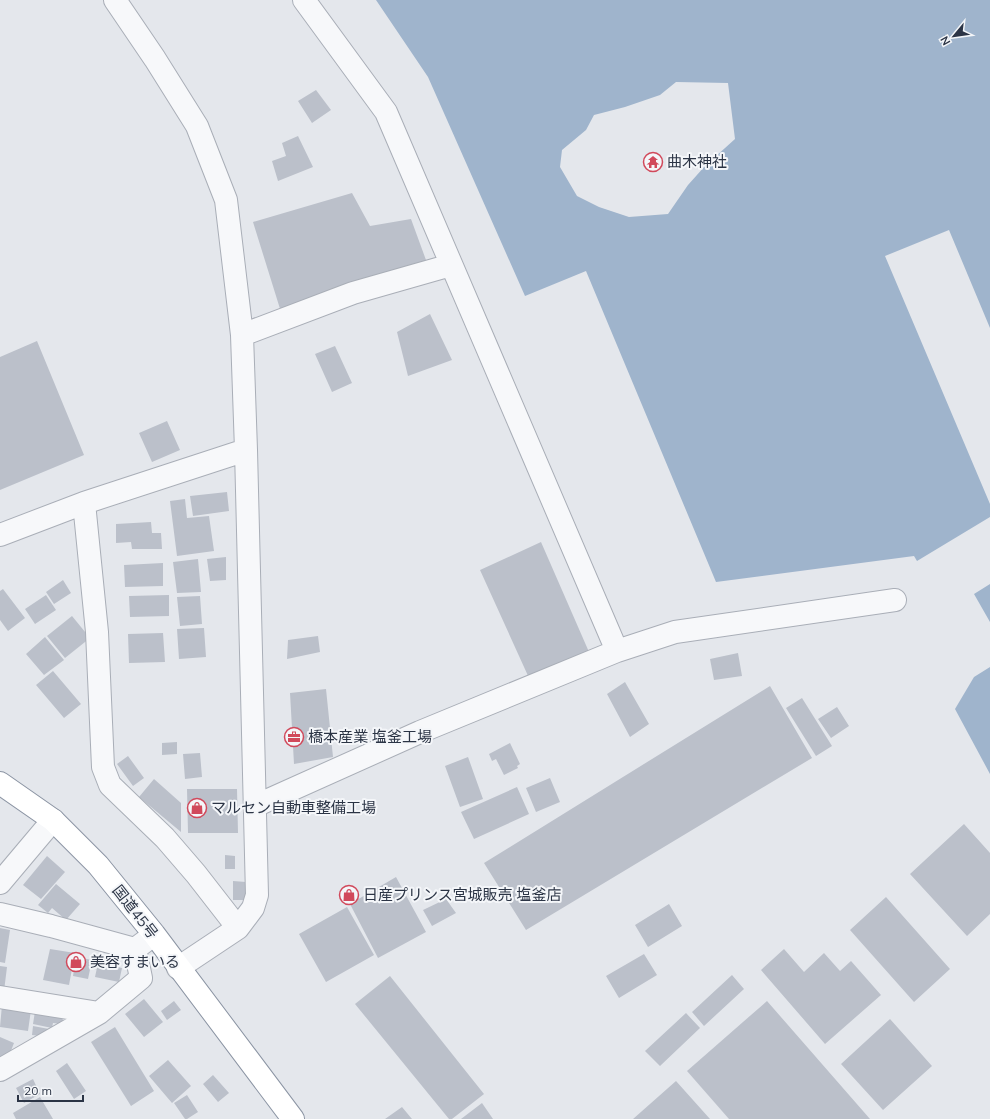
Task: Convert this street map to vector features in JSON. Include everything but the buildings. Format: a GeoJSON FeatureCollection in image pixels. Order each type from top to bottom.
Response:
{"type":"FeatureCollection","features":[{"type":"Feature","properties":{"kind":"highway","name":"国道45号"},"geometry":{"type":"LineString","coordinates":[[0,783],[53,820],[98,865],[154,934],[178,968],[293,1119]]}},
{"type":"Feature","properties":{"kind":"street"},"geometry":{"type":"LineString","coordinates":[[115,0],[155,59],[197,126],[226,200],[242,335],[257,894],[253,908],[238,928],[178,968]]}},
{"type":"Feature","properties":{"kind":"street"},"geometry":{"type":"LineString","coordinates":[[304,0],[386,112],[450,265],[617,651]]}},
{"type":"Feature","properties":{"kind":"street"},"geometry":{"type":"LineString","coordinates":[[242,335],[353,293],[450,265]]}},
{"type":"Feature","properties":{"kind":"street"},"geometry":{"type":"LineString","coordinates":[[0,535],[84,503],[246,450]]}},
{"type":"Feature","properties":{"kind":"street"},"geometry":{"type":"LineString","coordinates":[[84,503],[97,632],[103,768],[110,785],[165,838],[196,874],[238,928]]}},
{"type":"Feature","properties":{"kind":"street"},"geometry":{"type":"LineString","coordinates":[[255,806],[420,732],[617,651],[676,632],[895,600]]}},
{"type":"Feature","properties":{"kind":"street"},"geometry":{"type":"LineString","coordinates":[[0,883],[53,820]]}},
{"type":"Feature","properties":{"kind":"street"},"geometry":{"type":"LineString","coordinates":[[0,914],[135,949]]}},
{"type":"Feature","properties":{"kind":"street"},"geometry":{"type":"LineString","coordinates":[[135,949],[154,934]]}},
{"type":"Feature","properties":{"kind":"street"},"geometry":{"type":"LineString","coordinates":[[0,1070],[99,1013],[141,978],[135,949]]}},
{"type":"Feature","properties":{"kind":"street"},"geometry":{"type":"LineString","coordinates":[[0,997],[99,1013]]}},
{"type":"Feature","properties":{"kind":"water"},"geometry":{"type":"Polygon","coordinates":[[[376,0],[990,0],[990,328],[949,230],[885,256],[990,504],[990,517],[917,561],[914,556],[716,582],[586,271],[525,296],[428,77],[376,0]],[[676,82],[660,95],[625,107],[594,115],[586,130],[562,150],[560,167],[577,196],[599,207],[629,217],[668,214],[688,185],[705,166],[735,139],[728,83],[676,82]]]}},
{"type":"Feature","properties":{"kind":"water"},"geometry":{"type":"Polygon","coordinates":[[[990,584],[990,622],[974,594],[990,584]]]}},
{"type":"Feature","properties":{"kind":"water"},"geometry":{"type":"Polygon","coordinates":[[[990,667],[990,774],[955,709],[974,677],[990,667]]]}},
{"type":"Feature","properties":{"kind":"place","name":"曲木神社"},"geometry":{"type":"Point","coordinates":[653,162]}},
{"type":"Feature","properties":{"kind":"place","name":"橋本産業 塩釜工場"},"geometry":{"type":"Point","coordinates":[294,737]}},
{"type":"Feature","properties":{"kind":"place","name":"マルセン自動車整備工場"},"geometry":{"type":"Point","coordinates":[197,808]}},
{"type":"Feature","properties":{"kind":"place","name":"日産プリンス宮城販売 塩釜店"},"geometry":{"type":"Point","coordinates":[349,895]}},
{"type":"Feature","properties":{"kind":"place","name":"美容すまいる"},"geometry":{"type":"Point","coordinates":[76,962]}}]}
